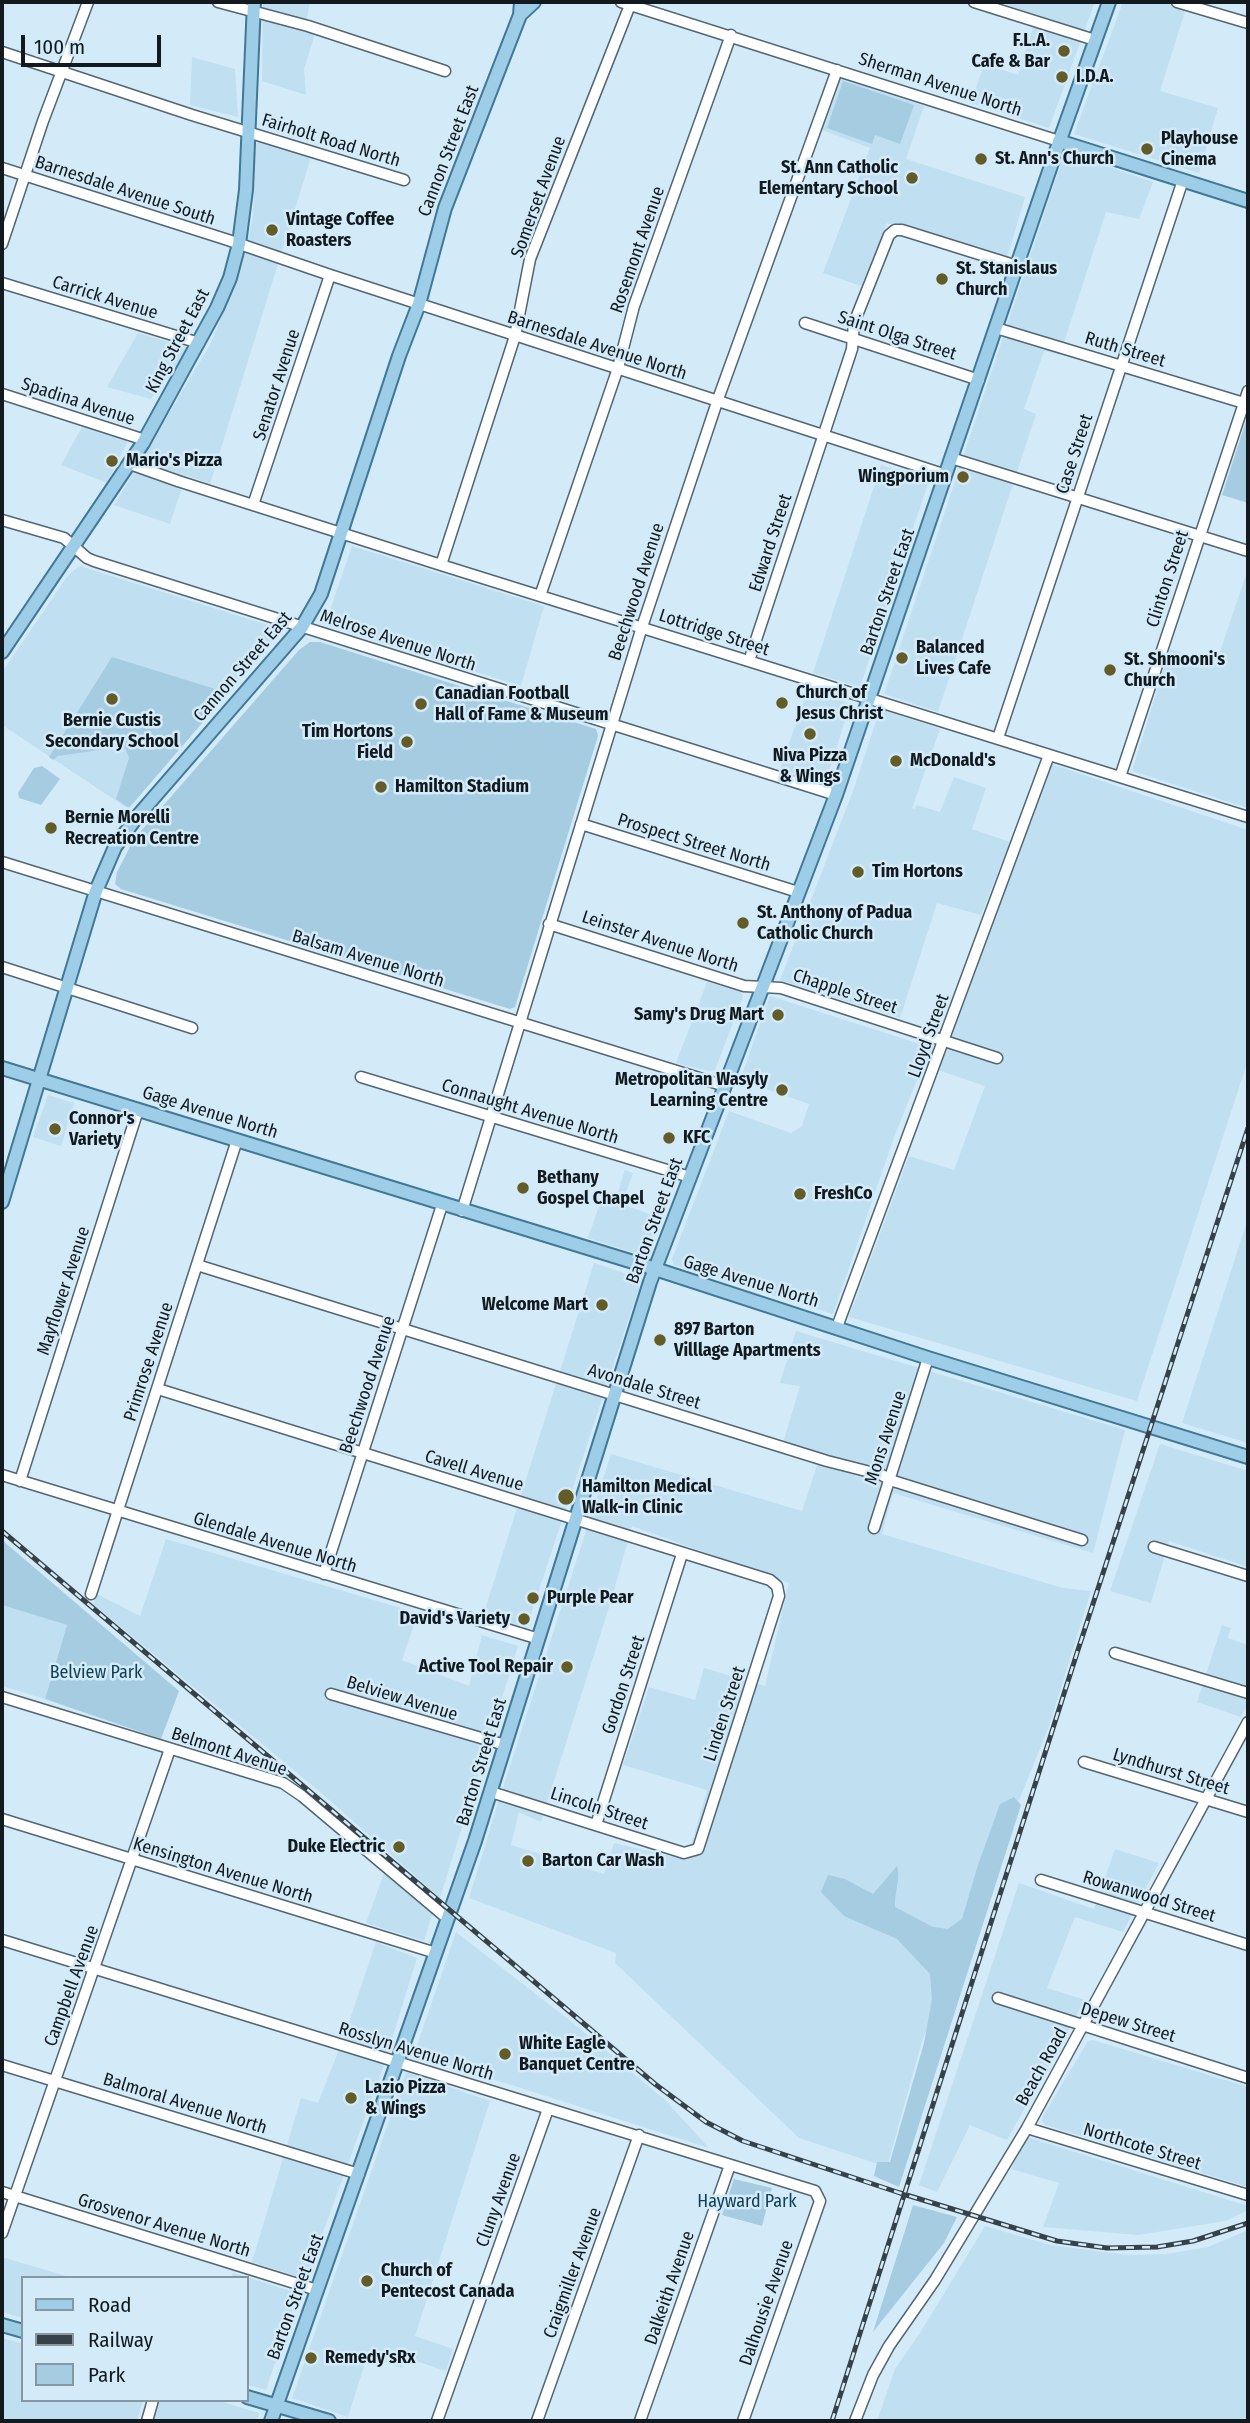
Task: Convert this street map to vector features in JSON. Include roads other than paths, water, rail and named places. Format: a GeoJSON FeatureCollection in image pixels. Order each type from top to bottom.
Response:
{"type":"FeatureCollection","features":[{"type":"Feature","properties":{"kind":"main road","name":"Cannon Street East"},"geometry":{"type":"LineString","coordinates":[[3,1194],[96,891],[115,848],[132,824],[302,627],[321,594],[419,304],[445,208],[521,8],[534,2]]}},
{"type":"Feature","properties":{"kind":"main road","name":"Barton Street East"},"geometry":{"type":"LineString","coordinates":[[271,2421],[491,1792],[655,1270],[836,795],[1109,2]]}},
{"type":"Feature","properties":{"kind":"main road","name":"King Street East"},"geometry":{"type":"LineString","coordinates":[[4,646],[145,440],[199,343],[228,282],[239,244],[246,190],[253,7]]}},
{"type":"Feature","properties":{"kind":"main road","name":"Sherman Avenue North"},"geometry":{"type":"LineString","coordinates":[[1059,141],[1248,201]]}},
{"type":"Feature","properties":{"kind":"main road","name":"Gage Avenue North"},"geometry":{"type":"LineString","coordinates":[[2,1068],[1248,1457]]}},
{"type":"Feature","properties":{"kind":"main road"},"geometry":{"type":"LineString","coordinates":[[2,2325],[21,2330]]}},
{"type":"Feature","properties":{"kind":"main road"},"geometry":{"type":"LineString","coordinates":[[248,2397],[329,2421]]}},
{"type":"Feature","properties":{"kind":"street"},"geometry":{"type":"LineString","coordinates":[[2,244],[88,2]]}},
{"type":"Feature","properties":{"kind":"street"},"geometry":{"type":"LineString","coordinates":[[218,2],[253,7],[445,71]]}},
{"type":"Feature","properties":{"kind":"street"},"geometry":{"type":"LineString","coordinates":[[974,2],[1095,40]]}},
{"type":"Feature","properties":{"kind":"street"},"geometry":{"type":"LineString","coordinates":[[1177,2],[1248,23]]}},
{"type":"Feature","properties":{"kind":"street","name":"Sherman Avenue North"},"geometry":{"type":"LineString","coordinates":[[625,3],[1059,141]]}},
{"type":"Feature","properties":{"kind":"street","name":"Somerset Avenue"},"geometry":{"type":"LineString","coordinates":[[441,565],[515,336],[530,260],[625,3]]}},
{"type":"Feature","properties":{"kind":"street","name":"Rosemont Avenue"},"geometry":{"type":"LineString","coordinates":[[540,596],[618,368],[634,306],[731,35]]}},
{"type":"Feature","properties":{"kind":"street","name":"Fairholt Road North"},"geometry":{"type":"LineString","coordinates":[[2,52],[192,115],[404,180]]}},
{"type":"Feature","properties":{"kind":"street","name":"Beechwood Avenue"},"geometry":{"type":"LineString","coordinates":[[462,1211],[642,627],[717,402],[837,70]]}},
{"type":"Feature","properties":{"kind":"street","name":"Barnesdale Avenue South"},"geometry":{"type":"LineString","coordinates":[[2,168],[239,244]]}},
{"type":"Feature","properties":{"kind":"street","name":"Case Street"},"geometry":{"type":"LineString","coordinates":[[998,738],[1184,180]]}},
{"type":"Feature","properties":{"kind":"street","name":"Edward Street"},"geometry":{"type":"LineString","coordinates":[[748,661],[852,349],[854,323],[889,235],[895,230],[902,230],[1017,266]]}},
{"type":"Feature","properties":{"kind":"street","name":"Barnesdale Avenue North"},"geometry":{"type":"LineString","coordinates":[[239,244],[946,475]]}},
{"type":"Feature","properties":{"kind":"street","name":"Senator Avenue"},"geometry":{"type":"LineString","coordinates":[[253,505],[330,275]]}},
{"type":"Feature","properties":{"kind":"street","name":"Carrick Avenue"},"geometry":{"type":"LineString","coordinates":[[2,283],[199,343]]}},
{"type":"Feature","properties":{"kind":"street","name":"Saint Olga Street"},"geometry":{"type":"LineString","coordinates":[[805,323],[979,380]]}},
{"type":"Feature","properties":{"kind":"street","name":"Ruth Street"},"geometry":{"type":"LineString","coordinates":[[996,328],[1244,403]]}},
{"type":"Feature","properties":{"kind":"street","name":"Clinton Street"},"geometry":{"type":"LineString","coordinates":[[1120,777],[1248,391]]}},
{"type":"Feature","properties":{"kind":"street","name":"Spadina Avenue"},"geometry":{"type":"LineString","coordinates":[[2,394],[145,440]]}},
{"type":"Feature","properties":{"kind":"street"},"geometry":{"type":"LineString","coordinates":[[951,458],[1248,551]]}},
{"type":"Feature","properties":{"kind":"street","name":"Lottridge Street"},"geometry":{"type":"LineString","coordinates":[[130,464],[441,565],[1248,817]]}},
{"type":"Feature","properties":{"kind":"street","name":"Melrose Avenue North"},"geometry":{"type":"LineString","coordinates":[[2,520],[57,536],[94,561],[836,795]]}},
{"type":"Feature","properties":{"kind":"street","name":"Lloyd Street"},"geometry":{"type":"LineString","coordinates":[[837,1327],[1049,755]]}},
{"type":"Feature","properties":{"kind":"street","name":"Prospect Street North"},"geometry":{"type":"LineString","coordinates":[[581,824],[798,892]]}},
{"type":"Feature","properties":{"kind":"street","name":"Balsam Avenue North"},"geometry":{"type":"LineString","coordinates":[[2,862],[725,1086]]}},
{"type":"Feature","properties":{"kind":"street","name":"Leinster Avenue North"},"geometry":{"type":"LineString","coordinates":[[549,924],[744,986],[762,987]]}},
{"type":"Feature","properties":{"kind":"street"},"geometry":{"type":"LineString","coordinates":[[2,967],[192,1028]]}},
{"type":"Feature","properties":{"kind":"street","name":"Chapple Street"},"geometry":{"type":"LineString","coordinates":[[762,987],[781,988],[997,1058]]}},
{"type":"Feature","properties":{"kind":"street","name":"Connaught Avenue North"},"geometry":{"type":"LineString","coordinates":[[361,1077],[690,1177]]}},
{"type":"Feature","properties":{"kind":"street","name":"Mayflower Avenue"},"geometry":{"type":"LineString","coordinates":[[20,1481],[138,1110]]}},
{"type":"Feature","properties":{"kind":"street","name":"Primrose Avenue"},"geometry":{"type":"LineString","coordinates":[[91,1594],[237,1140]]}},
{"type":"Feature","properties":{"kind":"street","name":"Beechwood Avenue"},"geometry":{"type":"LineString","coordinates":[[324,1574],[442,1205]]}},
{"type":"Feature","properties":{"kind":"street","name":"Avondale Street"},"geometry":{"type":"LineString","coordinates":[[197,1265],[827,1461],[882,1475],[890,1480],[1082,1540]]}},
{"type":"Feature","properties":{"kind":"street","name":"Mons Avenue"},"geometry":{"type":"LineString","coordinates":[[874,1528],[928,1358]]}},
{"type":"Feature","properties":{"kind":"street","name":"Cavell Avenue"},"geometry":{"type":"LineString","coordinates":[[158,1389],[770,1580],[778,1589]]}},
{"type":"Feature","properties":{"kind":"street","name":"Glendale Avenue North"},"geometry":{"type":"LineString","coordinates":[[2,1475],[539,1639]]}},
{"type":"Feature","properties":{"kind":"street"},"geometry":{"type":"LineString","coordinates":[[1154,1547],[1248,1576]]}},
{"type":"Feature","properties":{"kind":"street","name":"Gordon Street"},"geometry":{"type":"LineString","coordinates":[[596,1825],[682,1554]]}},
{"type":"Feature","properties":{"kind":"street","name":"Linden Street"},"geometry":{"type":"LineString","coordinates":[[698,1849],[779,1596],[778,1589]]}},
{"type":"Feature","properties":{"kind":"street"},"geometry":{"type":"LineString","coordinates":[[1115,1653],[1248,1693]]}},
{"type":"Feature","properties":{"kind":"street","name":"Belview Avenue"},"geometry":{"type":"LineString","coordinates":[[331,1694],[505,1745]]}},
{"type":"Feature","properties":{"kind":"street","name":"Belmont Avenue"},"geometry":{"type":"LineString","coordinates":[[2,1698],[283,1783],[302,1796],[447,1919]]}},
{"type":"Feature","properties":{"kind":"street","name":"Beach Road"},"geometry":{"type":"LineString","coordinates":[[855,2421],[873,2375],[889,2346],[935,2280],[1027,2127],[1248,1722]]}},
{"type":"Feature","properties":{"kind":"street","name":"Campbell Avenue"},"geometry":{"type":"LineString","coordinates":[[2,2233],[170,1749]]}},
{"type":"Feature","properties":{"kind":"street","name":"Lyndhurst Street"},"geometry":{"type":"LineString","coordinates":[[1084,1762],[1248,1812]]}},
{"type":"Feature","properties":{"kind":"street","name":"Lincoln Street"},"geometry":{"type":"LineString","coordinates":[[491,1792],[684,1853],[698,1849]]}},
{"type":"Feature","properties":{"kind":"street","name":"Kensington Avenue North"},"geometry":{"type":"LineString","coordinates":[[2,1819],[436,1952]]}},
{"type":"Feature","properties":{"kind":"street","name":"Rowanwood Street"},"geometry":{"type":"LineString","coordinates":[[1041,1880],[1248,1945]]}},
{"type":"Feature","properties":{"kind":"street","name":"Rosslyn Avenue North"},"geometry":{"type":"LineString","coordinates":[[2,1940],[639,2135],[815,2191],[819,2195]]}},
{"type":"Feature","properties":{"kind":"street","name":"Depew Street"},"geometry":{"type":"LineString","coordinates":[[998,1998],[1248,2078]]}},
{"type":"Feature","properties":{"kind":"street","name":"Balmoral Avenue North"},"geometry":{"type":"LineString","coordinates":[[2,2064],[359,2174]]}},
{"type":"Feature","properties":{"kind":"street","name":"Cluny Avenue"},"geometry":{"type":"LineString","coordinates":[[437,2421],[548,2109]]}},
{"type":"Feature","properties":{"kind":"street","name":"Northcote Street"},"geometry":{"type":"LineString","coordinates":[[1027,2127],[1248,2195]]}},
{"type":"Feature","properties":{"kind":"street","name":"Craigmiller Avenue"},"geometry":{"type":"LineString","coordinates":[[537,2421],[639,2135]]}},
{"type":"Feature","properties":{"kind":"street","name":"Dalkeith Avenue"},"geometry":{"type":"LineString","coordinates":[[640,2421],[730,2165]]}},
{"type":"Feature","properties":{"kind":"street","name":"Grosvenor Avenue North"},"geometry":{"type":"LineString","coordinates":[[2,2192],[317,2290]]}},
{"type":"Feature","properties":{"kind":"street","name":"Dalhousie Avenue"},"geometry":{"type":"LineString","coordinates":[[743,2421],[820,2201],[819,2195]]}},
{"type":"Feature","properties":{"kind":"street"},"geometry":{"type":"LineString","coordinates":[[147,2421],[152,2402]]}},
{"type":"Feature","properties":{"kind":"railway"},"geometry":{"type":"LineString","coordinates":[[832,2421],[1248,1128]]}},
{"type":"Feature","properties":{"kind":"railway"},"geometry":{"type":"LineString","coordinates":[[2,1531],[655,2084],[706,2122],[743,2141],[1057,2241],[1107,2248],[1157,2247],[1193,2241],[1248,2223]]}},
{"type":"Feature","properties":{"kind":"place","name":"F.L.A. Cafe & Bar"},"geometry":{"type":"Point","coordinates":[1064,51]}},
{"type":"Feature","properties":{"kind":"place","name":"I.D.A."},"geometry":{"type":"Point","coordinates":[1062,77]}},
{"type":"Feature","properties":{"kind":"place","name":"Playhouse Cinema"},"geometry":{"type":"Point","coordinates":[1147,149]}},
{"type":"Feature","properties":{"kind":"place","name":"St. Ann's Church"},"geometry":{"type":"Point","coordinates":[981,159]}},
{"type":"Feature","properties":{"kind":"place","name":"St. Ann Catholic Elementary School"},"geometry":{"type":"Point","coordinates":[912,178]}},
{"type":"Feature","properties":{"kind":"place","name":"Vintage Coffee Roasters"},"geometry":{"type":"Point","coordinates":[272,230]}},
{"type":"Feature","properties":{"kind":"place","name":"St. Stanislaus Church"},"geometry":{"type":"Point","coordinates":[942,279]}},
{"type":"Feature","properties":{"kind":"place","name":"Mario's Pizza"},"geometry":{"type":"Point","coordinates":[112,461]}},
{"type":"Feature","properties":{"kind":"place","name":"Wingporium"},"geometry":{"type":"Point","coordinates":[963,477]}},
{"type":"Feature","properties":{"kind":"place","name":"Balanced Lives Cafe"},"geometry":{"type":"Point","coordinates":[902,658]}},
{"type":"Feature","properties":{"kind":"place","name":"St. Shmooni's Church"},"geometry":{"type":"Point","coordinates":[1110,670]}},
{"type":"Feature","properties":{"kind":"place","name":"Bernie Custis Secondary School"},"geometry":{"type":"Point","coordinates":[112,699]}},
{"type":"Feature","properties":{"kind":"place","name":"Church of Jesus Christ"},"geometry":{"type":"Point","coordinates":[782,703]}},
{"type":"Feature","properties":{"kind":"place","name":"Canadian Football Hall of Fame & Museum"},"geometry":{"type":"Point","coordinates":[421,704]}},
{"type":"Feature","properties":{"kind":"place","name":"Niva Pizza & Wings"},"geometry":{"type":"Point","coordinates":[810,734]}},
{"type":"Feature","properties":{"kind":"place","name":"Tim Hortons Field"},"geometry":{"type":"Point","coordinates":[407,742]}},
{"type":"Feature","properties":{"kind":"place","name":"McDonald's"},"geometry":{"type":"Point","coordinates":[896,761]}},
{"type":"Feature","properties":{"kind":"place","name":"Hamilton Stadium"},"geometry":{"type":"Point","coordinates":[381,787]}},
{"type":"Feature","properties":{"kind":"place","name":"Bernie Morelli Recreation Centre"},"geometry":{"type":"Point","coordinates":[51,828]}},
{"type":"Feature","properties":{"kind":"place","name":"Tim Hortons"},"geometry":{"type":"Point","coordinates":[858,872]}},
{"type":"Feature","properties":{"kind":"place","name":"St. Anthony of Padua Catholic Church"},"geometry":{"type":"Point","coordinates":[743,923]}},
{"type":"Feature","properties":{"kind":"place","name":"Samy's Drug Mart"},"geometry":{"type":"Point","coordinates":[778,1015]}},
{"type":"Feature","properties":{"kind":"place","name":"Metropolitan Wasyly Learning Centre"},"geometry":{"type":"Point","coordinates":[782,1090]}},
{"type":"Feature","properties":{"kind":"place","name":"Connor's Variety"},"geometry":{"type":"Point","coordinates":[55,1129]}},
{"type":"Feature","properties":{"kind":"place","name":"KFC"},"geometry":{"type":"Point","coordinates":[669,1138]}},
{"type":"Feature","properties":{"kind":"place","name":"Bethany Gospel Chapel"},"geometry":{"type":"Point","coordinates":[523,1188]}},
{"type":"Feature","properties":{"kind":"place","name":"FreshCo"},"geometry":{"type":"Point","coordinates":[800,1194]}},
{"type":"Feature","properties":{"kind":"place","name":"Welcome Mart"},"geometry":{"type":"Point","coordinates":[602,1305]}},
{"type":"Feature","properties":{"kind":"place","name":"897 Barton Villlage Apartments"},"geometry":{"type":"Point","coordinates":[660,1340]}},
{"type":"Feature","properties":{"kind":"place","name":"Hamilton Medical Walk-in Clinic"},"geometry":{"type":"Point","coordinates":[566,1497]}},
{"type":"Feature","properties":{"kind":"place","name":"Purple Pear"},"geometry":{"type":"Point","coordinates":[533,1598]}},
{"type":"Feature","properties":{"kind":"place","name":"David's Variety"},"geometry":{"type":"Point","coordinates":[524,1619]}},
{"type":"Feature","properties":{"kind":"place","name":"Active Tool Repair"},"geometry":{"type":"Point","coordinates":[567,1667]}},
{"type":"Feature","properties":{"kind":"place","name":"Duke Electric"},"geometry":{"type":"Point","coordinates":[399,1847]}},
{"type":"Feature","properties":{"kind":"place","name":"Barton Car Wash"},"geometry":{"type":"Point","coordinates":[528,1861]}},
{"type":"Feature","properties":{"kind":"place","name":"White Eagle Banquet Centre"},"geometry":{"type":"Point","coordinates":[505,2054]}},
{"type":"Feature","properties":{"kind":"place","name":"Lazio Pizza & Wings"},"geometry":{"type":"Point","coordinates":[351,2098]}},
{"type":"Feature","properties":{"kind":"place","name":"Church of Pentecost Canada"},"geometry":{"type":"Point","coordinates":[367,2281]}},
{"type":"Feature","properties":{"kind":"place","name":"Remedy'sRx"},"geometry":{"type":"Point","coordinates":[311,2358]}},
{"type":"Feature","properties":{"kind":"park label","name":"Belview Park"},"geometry":{"type":"Point","coordinates":[96,1673]}},
{"type":"Feature","properties":{"kind":"park label","name":"Hayward Park"},"geometry":{"type":"Point","coordinates":[747,2202]}}]}
